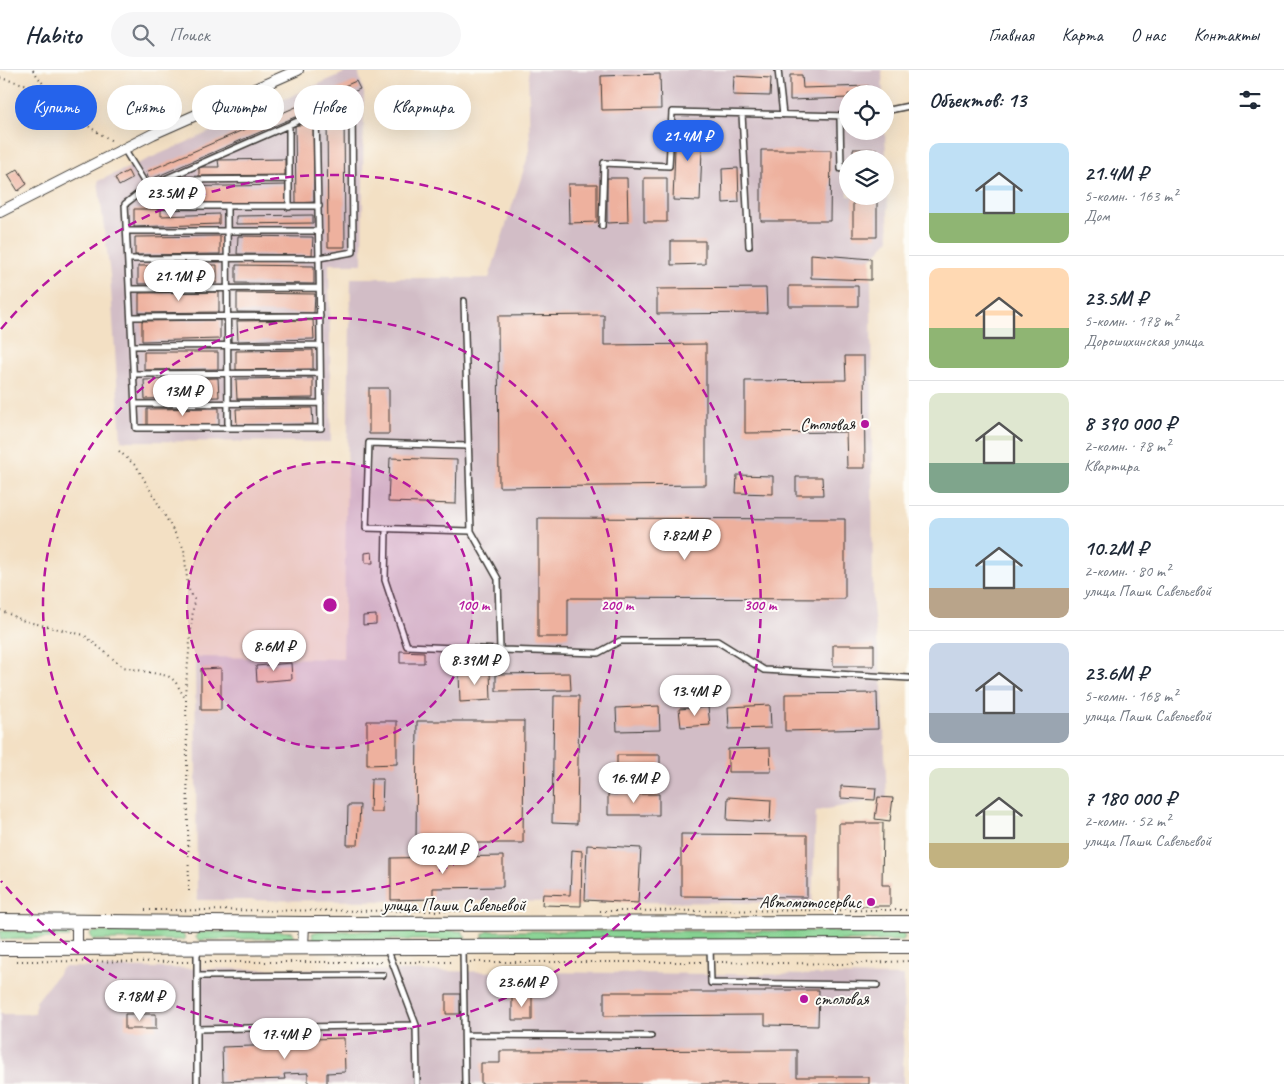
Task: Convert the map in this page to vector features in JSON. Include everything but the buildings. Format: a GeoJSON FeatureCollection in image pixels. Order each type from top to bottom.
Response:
{"type":"FeatureCollection","features":[{"type":"Feature","properties":{"kind":"street"},"geometry":{"type":"LineString","coordinates":[[0,212],[124,148],[298,70]]}},
{"type":"Feature","properties":{"kind":"street"},"geometry":{"type":"LineString","coordinates":[[77,920],[77,948]]}},
{"type":"Feature","properties":{"kind":"street","name":"улица Паши Савельевой"},"geometry":{"type":"LineString","coordinates":[[0,921],[77,920],[304,924],[909,923]]}},
{"type":"Feature","properties":{"kind":"street"},"geometry":{"type":"LineString","coordinates":[[303,947],[304,924]]}},
{"type":"Feature","properties":{"kind":"street"},"geometry":{"type":"LineString","coordinates":[[0,948],[77,948],[197,955],[303,947],[909,946]]}},
{"type":"Feature","properties":{"kind":"lane"},"geometry":{"type":"LineString","coordinates":[[778,70],[782,115]]}},
{"type":"Feature","properties":{"kind":"lane"},"geometry":{"type":"LineString","coordinates":[[894,109],[909,106]]}},
{"type":"Feature","properties":{"kind":"lane"},"geometry":{"type":"LineString","coordinates":[[602,226],[604,163],[669,166],[672,112],[839,117]]}},
{"type":"Feature","properties":{"kind":"lane"},"geometry":{"type":"LineString","coordinates":[[742,114],[749,246]]}},
{"type":"Feature","properties":{"kind":"lane"},"geometry":{"type":"LineString","coordinates":[[294,124],[167,180],[146,187],[125,204],[136,428],[321,428],[317,130]]}},
{"type":"Feature","properties":{"kind":"lane"},"geometry":{"type":"LineString","coordinates":[[289,126],[289,207]]}},
{"type":"Feature","properties":{"kind":"lane"},"geometry":{"type":"LineString","coordinates":[[128,259],[319,258],[353,252],[352,130]]}},
{"type":"Feature","properties":{"kind":"lane"},"geometry":{"type":"LineString","coordinates":[[124,148],[146,187],[160,206],[227,208],[319,206]]}},
{"type":"Feature","properties":{"kind":"lane"},"geometry":{"type":"LineString","coordinates":[[167,180],[289,179]]}},
{"type":"Feature","properties":{"kind":"lane"},"geometry":{"type":"LineString","coordinates":[[227,208],[228,428]]}},
{"type":"Feature","properties":{"kind":"lane"},"geometry":{"type":"LineString","coordinates":[[127,232],[319,231]]}},
{"type":"Feature","properties":{"kind":"lane"},"geometry":{"type":"LineString","coordinates":[[130,289],[320,288]]}},
{"type":"Feature","properties":{"kind":"lane"},"geometry":{"type":"LineString","coordinates":[[464,301],[471,531],[498,578],[500,650]]}},
{"type":"Feature","properties":{"kind":"lane"},"geometry":{"type":"LineString","coordinates":[[131,317],[320,316]]}},
{"type":"Feature","properties":{"kind":"lane"},"geometry":{"type":"LineString","coordinates":[[132,346],[320,345]]}},
{"type":"Feature","properties":{"kind":"lane"},"geometry":{"type":"LineString","coordinates":[[134,374],[320,373]]}},
{"type":"Feature","properties":{"kind":"lane"},"geometry":{"type":"LineString","coordinates":[[135,404],[321,403]]}},
{"type":"Feature","properties":{"kind":"lane"},"geometry":{"type":"LineString","coordinates":[[467,446],[369,443],[366,528],[471,531]]}},
{"type":"Feature","properties":{"kind":"lane"},"geometry":{"type":"LineString","coordinates":[[386,529],[385,580],[407,646],[598,652],[620,641],[717,641],[764,670],[909,678]]}},
{"type":"Feature","properties":{"kind":"lane"},"geometry":{"type":"LineString","coordinates":[[710,946],[711,983],[877,985]]}},
{"type":"Feature","properties":{"kind":"lane"},"geometry":{"type":"LineString","coordinates":[[387,947],[416,1025],[417,1084]]}},
{"type":"Feature","properties":{"kind":"lane"},"geometry":{"type":"LineString","coordinates":[[463,947],[465,1084]]}},
{"type":"Feature","properties":{"kind":"lane"},"geometry":{"type":"LineString","coordinates":[[197,955],[197,1084]]}},
{"type":"Feature","properties":{"kind":"lane"},"geometry":{"type":"LineString","coordinates":[[197,976],[383,975]]}},
{"type":"Feature","properties":{"kind":"lane"},"geometry":{"type":"LineString","coordinates":[[197,1029],[416,1025]]}},
{"type":"Feature","properties":{"kind":"lane"},"geometry":{"type":"LineString","coordinates":[[465,1035],[651,1036]]}},
{"type":"Feature","properties":{"kind":"path"},"geometry":{"type":"LineString","coordinates":[[33,70],[44,85]]}},
{"type":"Feature","properties":{"kind":"path"},"geometry":{"type":"LineString","coordinates":[[0,78],[28,85]]}},
{"type":"Feature","properties":{"kind":"path"},"geometry":{"type":"LineString","coordinates":[[94,130],[124,148]]}},
{"type":"Feature","properties":{"kind":"path"},"geometry":{"type":"LineString","coordinates":[[119,451],[137,467],[184,550],[188,588],[194,598],[185,697],[189,892]]}},
{"type":"Feature","properties":{"kind":"path"},"geometry":{"type":"LineString","coordinates":[[0,610],[24,621],[84,635],[123,667],[168,676],[175,680],[185,697]]}},
{"type":"Feature","properties":{"kind":"path"},"geometry":{"type":"LineString","coordinates":[[143,910],[465,911]]}},
{"type":"Feature","properties":{"kind":"path"},"geometry":{"type":"LineString","coordinates":[[599,911],[909,910]]}},
{"type":"Feature","properties":{"kind":"path"},"geometry":{"type":"LineString","coordinates":[[9,960],[197,955],[392,962],[843,964],[909,961]]}},
{"type":"Feature","properties":{"kind":"shaded area"},"geometry":{"type":"Polygon","coordinates":[[[351,70],[358,70],[362,85],[317,85],[351,70]]]}},
{"type":"Feature","properties":{"kind":"shaded area"},"geometry":{"type":"Polygon","coordinates":[[[528,70],[882,70],[883,85],[839,85],[839,140],[885,140],[886,150],[839,150],[839,205],[888,205],[889,240],[871,259],[873,608],[882,685],[887,798],[816,811],[812,903],[197,900],[195,657],[343,659],[351,278],[489,278],[530,150],[528,70]]]}},
{"type":"Feature","properties":{"kind":"shaded area"},"geometry":{"type":"Polygon","coordinates":[[[294,95],[294,130],[364,130],[362,264],[329,264],[331,442],[121,441],[110,275],[98,181],[214,130],[284,130],[284,99],[294,95]]]}},
{"type":"Feature","properties":{"kind":"shaded area"},"geometry":{"type":"Polygon","coordinates":[[[63,967],[904,976],[903,1084],[0,1084],[0,1014],[35,1014],[36,1002],[63,967]]]}},
{"type":"Feature","properties":{"kind":"green space"},"geometry":{"type":"Polygon","coordinates":[[[0,931],[67,931],[70,937],[0,940],[0,931]]]}},
{"type":"Feature","properties":{"kind":"green space"},"geometry":{"type":"Polygon","coordinates":[[[318,931],[462,931],[466,938],[462,940],[315,940],[312,933],[318,931]]]}},
{"type":"Feature","properties":{"kind":"green space"},"geometry":{"type":"Polygon","coordinates":[[[489,931],[902,931],[905,938],[901,941],[483,939],[483,934],[489,931]]]}},
{"type":"Feature","properties":{"kind":"green space"},"geometry":{"type":"Polygon","coordinates":[[[93,932],[182,932],[185,938],[183,940],[93,940],[90,934],[93,932]]]}},
{"type":"Feature","properties":{"kind":"green space"},"geometry":{"type":"Polygon","coordinates":[[[203,932],[293,932],[295,938],[199,940],[196,938],[197,933],[203,932]]]}},
{"type":"Feature","properties":{"kind":"place","name":"Столовая"},"geometry":{"type":"Point","coordinates":[865,424]}},
{"type":"Feature","properties":{"kind":"place","name":"Автомотосервис"},"geometry":{"type":"Point","coordinates":[871,902]}},
{"type":"Feature","properties":{"kind":"place","name":"столовая"},"geometry":{"type":"Point","coordinates":[804,999]}}]}
